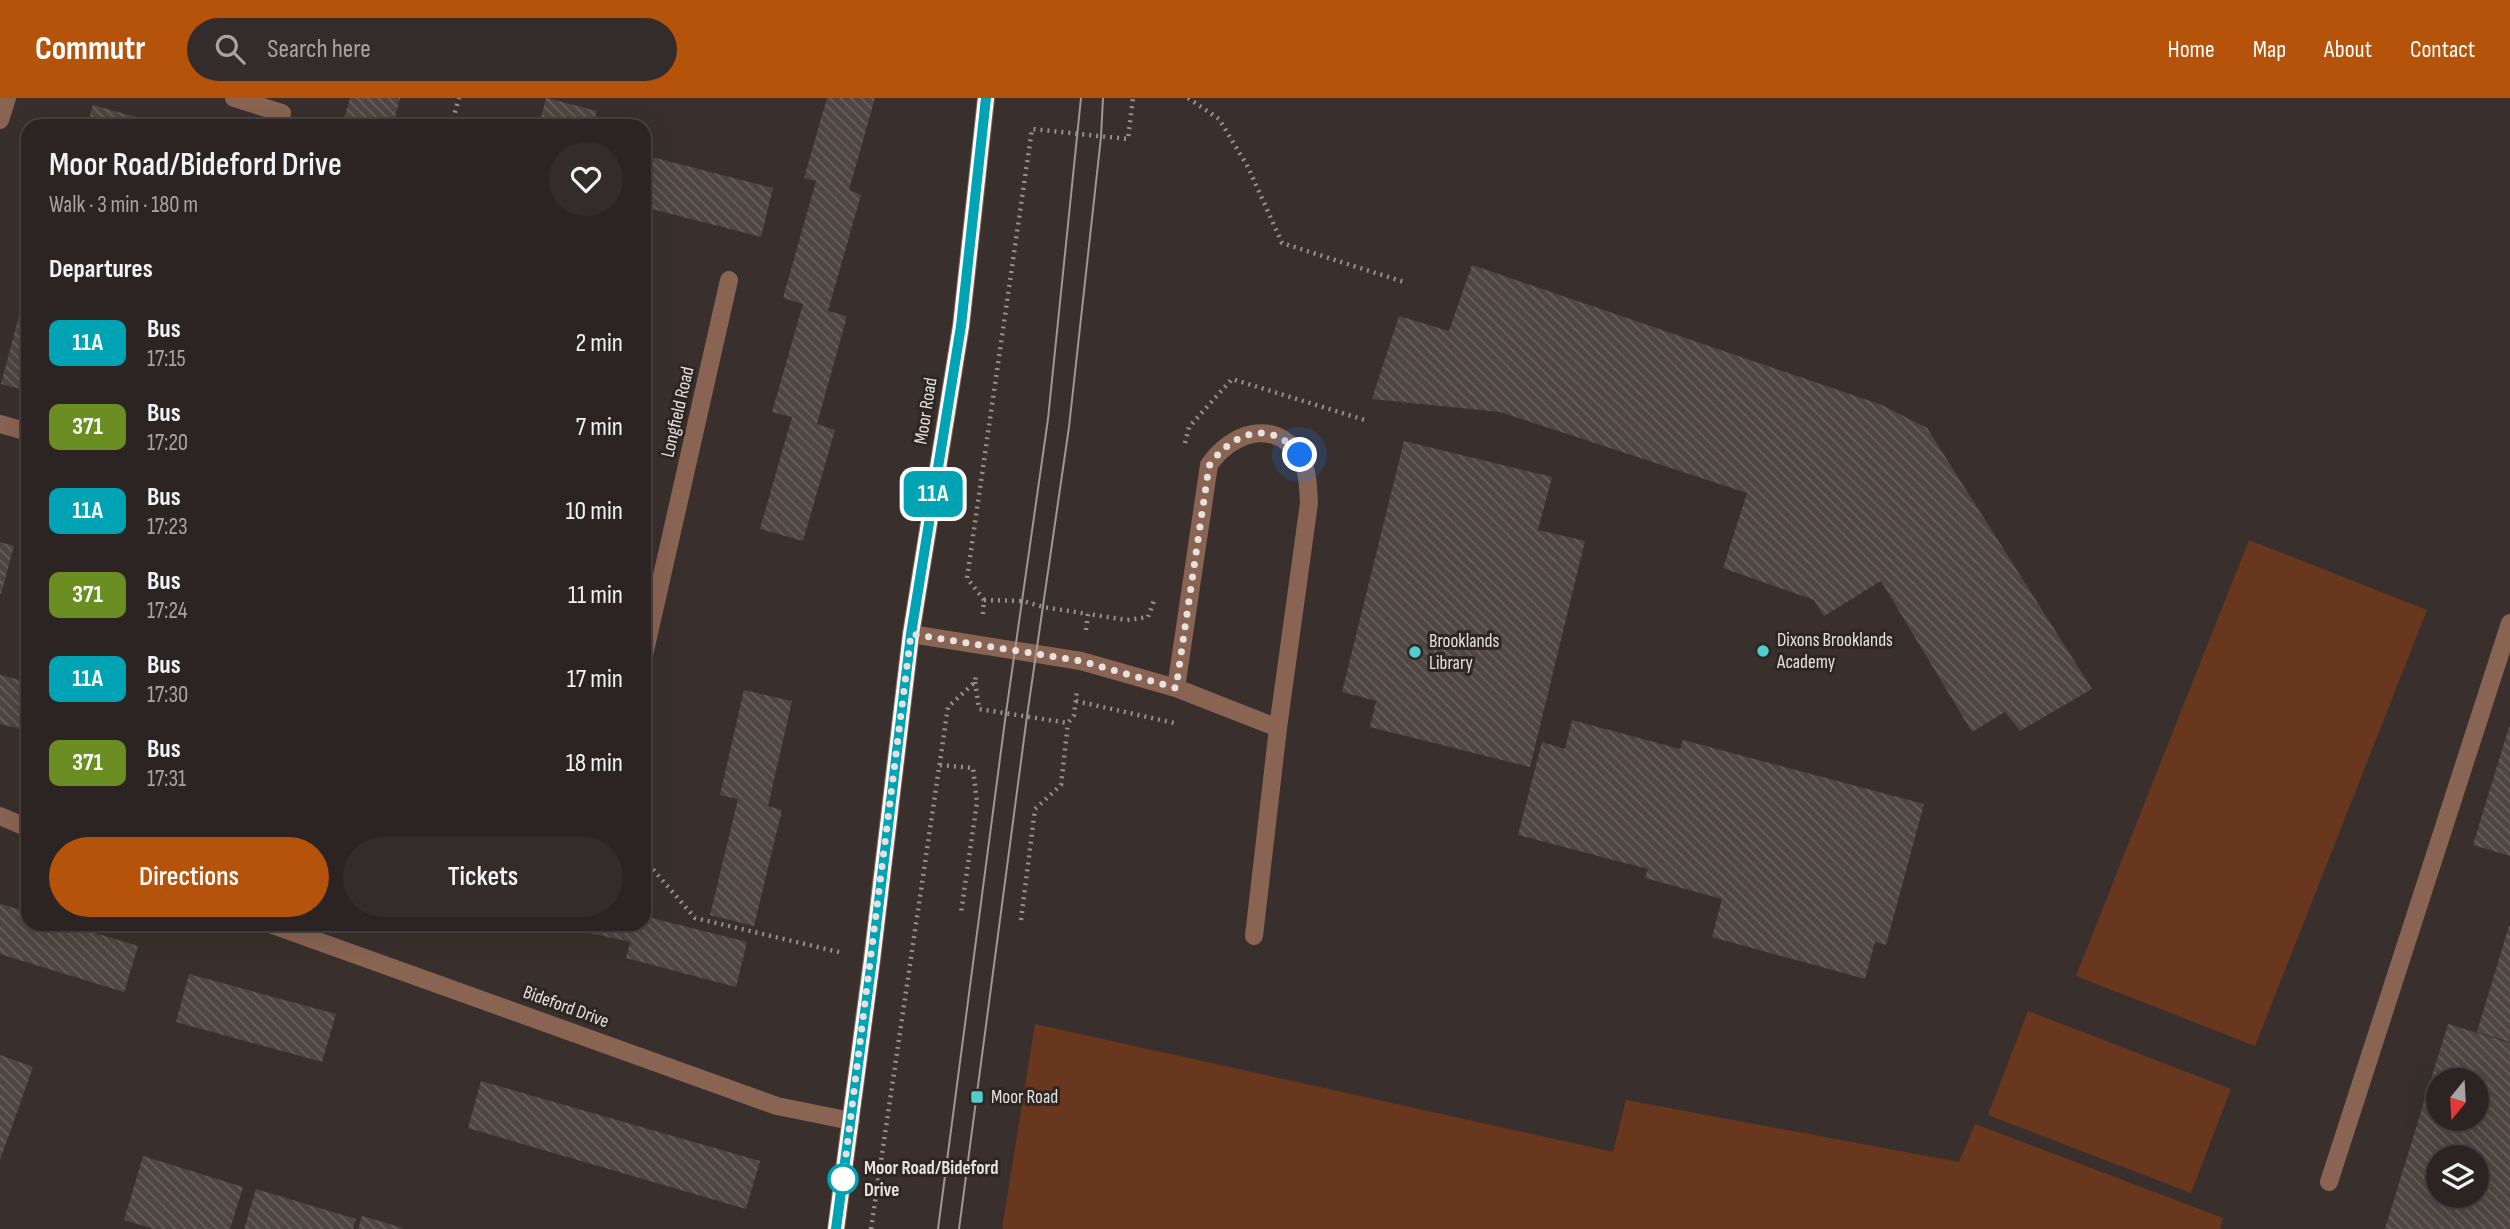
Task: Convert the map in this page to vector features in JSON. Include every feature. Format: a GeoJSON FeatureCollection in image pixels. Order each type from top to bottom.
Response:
{"type":"FeatureCollection","features":[{"type":"Feature","properties":{"kind":"street"},"geometry":{"type":"LineString","coordinates":[[0,120],[7,98]]}},
{"type":"Feature","properties":{"kind":"street"},"geometry":{"type":"LineString","coordinates":[[234,98],[282,113]]}},
{"type":"Feature","properties":{"kind":"street","name":"Moor Road"},"geometry":{"type":"LineString","coordinates":[[836,1229],[911,634],[961,326],[986,98]]}},
{"type":"Feature","properties":{"kind":"street","name":"Longfield Road"},"geometry":{"type":"LineString","coordinates":[[651,593],[729,280]]}},
{"type":"Feature","properties":{"kind":"street"},"geometry":{"type":"LineString","coordinates":[[0,424],[21,430]]}},
{"type":"Feature","properties":{"kind":"street"},"geometry":{"type":"LineString","coordinates":[[1176,688],[1209,466],[1218,451],[1248,433],[1267,434],[1283,439],[1300,455],[1307,476],[1309,503],[1278,728],[1254,936]]}},
{"type":"Feature","properties":{"kind":"street"},"geometry":{"type":"LineString","coordinates":[[2329,1182],[2510,623]]}},
{"type":"Feature","properties":{"kind":"street"},"geometry":{"type":"LineString","coordinates":[[911,634],[1081,661],[1176,688],[1278,728]]}},
{"type":"Feature","properties":{"kind":"street"},"geometry":{"type":"LineString","coordinates":[[0,816],[21,825]]}},
{"type":"Feature","properties":{"kind":"street","name":"Bideford Drive"},"geometry":{"type":"LineString","coordinates":[[289,931],[776,1106],[851,1121]]}},
{"type":"Feature","properties":{"kind":"path"},"geometry":{"type":"LineString","coordinates":[[453,119],[459,98]]}},
{"type":"Feature","properties":{"kind":"path"},"geometry":{"type":"LineString","coordinates":[[1188,98],[1219,119],[1248,167],[1282,243],[1407,283]]}},
{"type":"Feature","properties":{"kind":"path"},"geometry":{"type":"LineString","coordinates":[[984,600],[1023,601],[1088,614]]}},
{"type":"Feature","properties":{"kind":"path"},"geometry":{"type":"LineString","coordinates":[[975,682],[979,709],[1006,713]]}},
{"type":"Feature","properties":{"kind":"path"},"geometry":{"type":"LineString","coordinates":[[1076,701],[1178,724]]}},
{"type":"Feature","properties":{"kind":"path"},"geometry":{"type":"LineString","coordinates":[[1021,920],[1035,809],[1061,785],[1068,723]]}},
{"type":"Feature","properties":{"kind":"path"},"geometry":{"type":"LineString","coordinates":[[940,765],[973,768],[976,802],[961,913]]}},
{"type":"Feature","properties":{"kind":"path"},"geometry":{"type":"LineString","coordinates":[[651,867],[695,918],[872,960]]}},
{"type":"Feature","properties":{"kind":"shaded area"},"geometry":{"type":"Polygon","coordinates":[[[2249,540],[2427,610],[2255,1046],[2076,976],[2249,540]]]}},
{"type":"Feature","properties":{"kind":"shaded area"},"geometry":{"type":"Polygon","coordinates":[[[2028,1011],[2231,1089],[2191,1193],[1988,1115],[2028,1011]]]}},
{"type":"Feature","properties":{"kind":"shaded area"},"geometry":{"type":"Polygon","coordinates":[[[1035,1024],[1613,1152],[1626,1100],[1959,1162],[1975,1124],[2223,1218],[2220,1229],[1002,1229],[1035,1024]]]}},
{"type":"Feature","properties":{"kind":"building"},"geometry":{"type":"Polygon","coordinates":[[[350,98],[400,98],[395,119],[344,119],[350,98]]]}},
{"type":"Feature","properties":{"kind":"building"},"geometry":{"type":"Polygon","coordinates":[[[546,98],[597,111],[595,119],[541,119],[546,98]]]}},
{"type":"Feature","properties":{"kind":"building"},"geometry":{"type":"Polygon","coordinates":[[[827,98],[875,98],[849,190],[861,195],[828,311],[847,316],[817,424],[835,430],[803,541],[760,529],[792,417],[772,412],[803,304],[783,298],[816,181],[804,178],[827,98]]]}},
{"type":"Feature","properties":{"kind":"building"},"geometry":{"type":"Polygon","coordinates":[[[93,105],[136,117],[136,119],[89,119],[93,105]]]}},
{"type":"Feature","properties":{"kind":"building"},"geometry":{"type":"Polygon","coordinates":[[[651,157],[773,188],[761,237],[651,209],[651,157]]]}},
{"type":"Feature","properties":{"kind":"building"},"geometry":{"type":"Polygon","coordinates":[[[1472,265],[1882,405],[1927,428],[2092,689],[2020,731],[2005,712],[1972,732],[1881,581],[1824,616],[1814,600],[1723,568],[1747,493],[1500,412],[1372,399],[1399,316],[1449,331],[1472,265]]]}},
{"type":"Feature","properties":{"kind":"building"},"geometry":{"type":"Polygon","coordinates":[[[21,308],[21,389],[1,384],[21,308]]]}},
{"type":"Feature","properties":{"kind":"building"},"geometry":{"type":"Polygon","coordinates":[[[1404,441],[1552,477],[1538,530],[1585,541],[1530,767],[1370,727],[1376,701],[1342,692],[1404,441]]]}},
{"type":"Feature","properties":{"kind":"building"},"geometry":{"type":"Polygon","coordinates":[[[0,542],[14,546],[1,594],[0,594],[0,542]]]}},
{"type":"Feature","properties":{"kind":"building"},"geometry":{"type":"Polygon","coordinates":[[[0,675],[21,680],[21,729],[0,724],[0,675]]]}},
{"type":"Feature","properties":{"kind":"building"},"geometry":{"type":"Polygon","coordinates":[[[744,690],[792,701],[768,806],[782,810],[754,926],[710,915],[738,799],[720,795],[744,690]]]}},
{"type":"Feature","properties":{"kind":"building"},"geometry":{"type":"Polygon","coordinates":[[[1572,720],[1680,749],[1683,740],[1924,804],[1886,945],[1875,942],[1865,979],[1712,937],[1722,899],[1645,878],[1648,869],[1518,835],[1542,742],[1565,749],[1572,720]]]}},
{"type":"Feature","properties":{"kind":"building"},"geometry":{"type":"Polygon","coordinates":[[[2510,727],[2510,856],[2473,845],[2510,727]]]}},
{"type":"Feature","properties":{"kind":"building"},"geometry":{"type":"Polygon","coordinates":[[[0,904],[21,910],[21,931],[89,931],[138,946],[124,992],[0,954],[0,904]]]}},
{"type":"Feature","properties":{"kind":"building"},"geometry":{"type":"Polygon","coordinates":[[[651,918],[747,942],[736,987],[626,958],[630,942],[581,931],[651,931],[651,918]]]}},
{"type":"Feature","properties":{"kind":"building"},"geometry":{"type":"Polygon","coordinates":[[[2510,926],[2510,1042],[2477,1032],[2510,926]]]}},
{"type":"Feature","properties":{"kind":"building"},"geometry":{"type":"Polygon","coordinates":[[[189,974],[336,1014],[322,1062],[176,1022],[189,974]]]}},
{"type":"Feature","properties":{"kind":"building"},"geometry":{"type":"Polygon","coordinates":[[[2448,1024],[2510,1043],[2510,1229],[2385,1229],[2426,1096],[2426,1131],[2489,1131],[2489,1068],[2434,1068],[2448,1024]]]}},
{"type":"Feature","properties":{"kind":"building"},"geometry":{"type":"Polygon","coordinates":[[[0,1055],[33,1067],[0,1160],[0,1055]]]}},
{"type":"Feature","properties":{"kind":"building"},"geometry":{"type":"Polygon","coordinates":[[[481,1081],[760,1161],[746,1209],[468,1128],[481,1081]]]}},
{"type":"Feature","properties":{"kind":"building"},"geometry":{"type":"Polygon","coordinates":[[[143,1156],[243,1187],[230,1229],[154,1229],[124,1220],[143,1156]]]}},
{"type":"Feature","properties":{"kind":"building"},"geometry":{"type":"Polygon","coordinates":[[[256,1189],[356,1219],[353,1229],[244,1229],[256,1189]]]}},
{"type":"Feature","properties":{"kind":"building"},"geometry":{"type":"Polygon","coordinates":[[[362,1216],[403,1228],[403,1229],[358,1229],[362,1216]]]}},
{"type":"Feature","properties":{"kind":"tram line"},"geometry":{"type":"LineString","coordinates":[[938,1229],[1048,419],[1081,98]]}},
{"type":"Feature","properties":{"kind":"tram line"},"geometry":{"type":"LineString","coordinates":[[959,1229],[1027,716],[1069,427],[1103,98]]}},
{"type":"Feature","properties":{"kind":"bus line","name":"11A"},"geometry":{"type":"LineString","coordinates":[[836,1229],[911,634],[961,326],[986,98]]}},
{"type":"Feature","properties":{"kind":"place","name":"Dixons Brooklands Academy"},"geometry":{"type":"Point","coordinates":[1763,651]}},
{"type":"Feature","properties":{"kind":"place","name":"Brooklands Library"},"geometry":{"type":"Point","coordinates":[1415,652]}},
{"type":"Feature","properties":{"kind":"place","name":"Moor Road"},"geometry":{"type":"Point","coordinates":[977,1097]}},
{"type":"Feature","properties":{"kind":"place","name":"Moor Road/Bideford Drive"},"geometry":{"type":"Point","coordinates":[843,1179]}},
{"type":"Feature","properties":{"kind":"route"},"geometry":{"type":"LineString","coordinates":[[843,1179],[911,634],[1081,661],[1176,688],[1209,466],[1218,451],[1248,433],[1267,434],[1283,439],[1300,455]]}}]}
